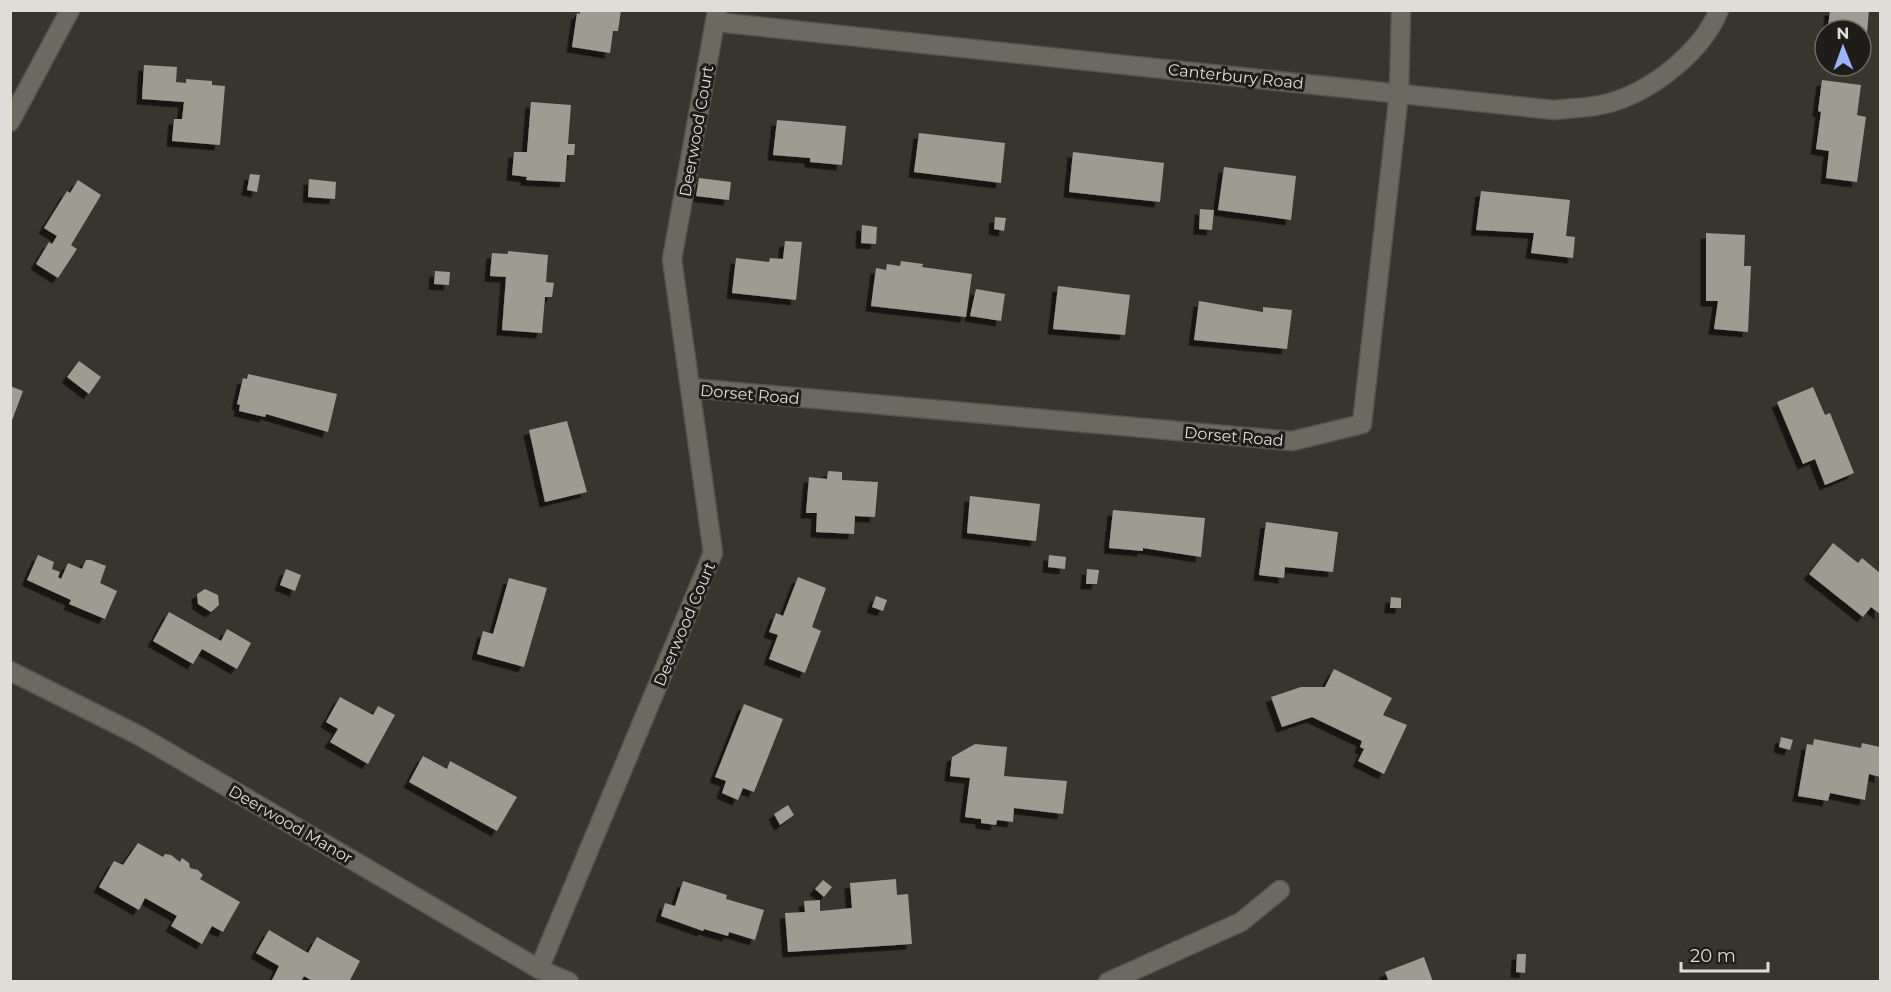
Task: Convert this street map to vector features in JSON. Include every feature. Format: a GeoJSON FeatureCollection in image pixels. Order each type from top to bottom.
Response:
{"type":"FeatureCollection","features":[{"type":"Feature","properties":{"kind":"street"},"geometry":{"type":"LineString","coordinates":[[10,122],[70,10]]}},
{"type":"Feature","properties":{"kind":"street","name":"Dorset Road"},"geometry":{"type":"LineString","coordinates":[[691,388],[1292,441],[1362,424],[1399,93],[1401,10]]}},
{"type":"Feature","properties":{"kind":"street","name":"Canterbury Road"},"geometry":{"type":"LineString","coordinates":[[716,16],[1554,110],[1610,103],[1649,85],[1686,60],[1719,10]]}},
{"type":"Feature","properties":{"kind":"street","name":"Deerwood Court"},"geometry":{"type":"LineString","coordinates":[[539,969],[713,553],[672,259],[716,16]]}},
{"type":"Feature","properties":{"kind":"street","name":"Deerwood Manor"},"geometry":{"type":"LineString","coordinates":[[10,671],[140,736],[539,969],[569,981]]}},
{"type":"Feature","properties":{"kind":"street"},"geometry":{"type":"LineString","coordinates":[[1108,981],[1241,922],[1280,890]]}},
{"type":"Feature","properties":{"kind":"building"},"geometry":{"type":"Polygon","coordinates":[[[580,10],[621,10],[618,31],[613,31],[610,53],[572,47],[577,13],[580,14],[580,10]]]}},
{"type":"Feature","properties":{"kind":"building"},"geometry":{"type":"Polygon","coordinates":[[[1830,10],[1869,10],[1868,18],[1829,18],[1830,10]]]}},
{"type":"Feature","properties":{"kind":"building"},"geometry":{"type":"Polygon","coordinates":[[[144,65],[177,67],[176,82],[186,83],[186,79],[212,81],[212,85],[225,86],[220,145],[172,141],[174,119],[182,119],[184,102],[142,99],[144,65]]]}},
{"type":"Feature","properties":{"kind":"building"},"geometry":{"type":"Polygon","coordinates":[[[1822,80],[1861,85],[1857,115],[1866,117],[1857,182],[1826,178],[1829,151],[1816,149],[1822,80]]]}},
{"type":"Feature","properties":{"kind":"building"},"geometry":{"type":"Polygon","coordinates":[[[531,102],[571,105],[568,144],[575,144],[574,155],[567,155],[565,182],[526,180],[527,177],[512,175],[514,152],[527,152],[531,102]]]}},
{"type":"Feature","properties":{"kind":"building"},"geometry":{"type":"Polygon","coordinates":[[[777,120],[846,126],[842,165],[810,162],[810,158],[773,155],[777,120]]]}},
{"type":"Feature","properties":{"kind":"building"},"geometry":{"type":"Polygon","coordinates":[[[919,133],[1005,143],[1001,183],[914,172],[919,133]]]}},
{"type":"Feature","properties":{"kind":"building"},"geometry":{"type":"Polygon","coordinates":[[[1073,152],[1164,163],[1160,202],[1069,192],[1073,152]]]}},
{"type":"Feature","properties":{"kind":"building"},"geometry":{"type":"Polygon","coordinates":[[[1224,167],[1296,176],[1291,220],[1218,210],[1224,167]]]}},
{"type":"Feature","properties":{"kind":"building"},"geometry":{"type":"Polygon","coordinates":[[[250,174],[260,175],[257,192],[247,190],[250,174]]]}},
{"type":"Feature","properties":{"kind":"building"},"geometry":{"type":"Polygon","coordinates":[[[699,178],[731,182],[729,200],[696,196],[699,178]]]}},
{"type":"Feature","properties":{"kind":"building"},"geometry":{"type":"Polygon","coordinates":[[[309,179],[336,182],[335,199],[308,197],[309,179]]]}},
{"type":"Feature","properties":{"kind":"building"},"geometry":{"type":"Polygon","coordinates":[[[78,180],[101,195],[71,245],[77,249],[58,278],[36,264],[49,242],[52,244],[57,236],[44,228],[67,191],[70,193],[78,180]]]}},
{"type":"Feature","properties":{"kind":"building"},"geometry":{"type":"Polygon","coordinates":[[[1481,191],[1570,200],[1566,236],[1575,237],[1573,258],[1531,253],[1534,233],[1476,230],[1481,191]]]}},
{"type":"Feature","properties":{"kind":"building"},"geometry":{"type":"Polygon","coordinates":[[[1200,209],[1214,210],[1212,230],[1199,229],[1200,209]]]}},
{"type":"Feature","properties":{"kind":"building"},"geometry":{"type":"Polygon","coordinates":[[[995,217],[1006,218],[1004,231],[994,229],[995,217]]]}},
{"type":"Feature","properties":{"kind":"building"},"geometry":{"type":"Polygon","coordinates":[[[862,225],[877,227],[876,244],[861,243],[862,225]]]}},
{"type":"Feature","properties":{"kind":"building"},"geometry":{"type":"Polygon","coordinates":[[[1706,233],[1745,235],[1744,266],[1751,266],[1748,332],[1714,329],[1718,301],[1706,301],[1706,233]]]}},
{"type":"Feature","properties":{"kind":"building"},"geometry":{"type":"Polygon","coordinates":[[[785,241],[802,242],[796,300],[732,293],[736,258],[769,262],[770,258],[783,259],[785,241]]]}},
{"type":"Feature","properties":{"kind":"building"},"geometry":{"type":"Polygon","coordinates":[[[508,251],[548,255],[546,282],[554,283],[552,297],[545,297],[542,333],[502,330],[506,277],[490,276],[492,253],[508,254],[508,251]]]}},
{"type":"Feature","properties":{"kind":"building"},"geometry":{"type":"Polygon","coordinates":[[[901,261],[923,264],[922,267],[972,274],[966,317],[871,306],[876,268],[886,270],[887,264],[900,266],[901,261]]]}},
{"type":"Feature","properties":{"kind":"building"},"geometry":{"type":"Polygon","coordinates":[[[435,271],[450,272],[449,285],[434,284],[435,271]]]}},
{"type":"Feature","properties":{"kind":"building"},"geometry":{"type":"Polygon","coordinates":[[[1058,286],[1130,295],[1125,335],[1053,329],[1058,286]]]}},
{"type":"Feature","properties":{"kind":"building"},"geometry":{"type":"Polygon","coordinates":[[[976,289],[1005,294],[1001,321],[970,316],[976,289]]]}},
{"type":"Feature","properties":{"kind":"building"},"geometry":{"type":"Polygon","coordinates":[[[1199,301],[1263,312],[1263,307],[1292,310],[1287,349],[1194,340],[1199,301]]]}},
{"type":"Feature","properties":{"kind":"building"},"geometry":{"type":"Polygon","coordinates":[[[79,361],[101,377],[89,394],[67,377],[79,361]]]}},
{"type":"Feature","properties":{"kind":"building"},"geometry":{"type":"Polygon","coordinates":[[[248,374],[337,394],[328,432],[266,414],[265,417],[239,411],[240,405],[237,404],[243,378],[247,379],[248,374]]]}},
{"type":"Feature","properties":{"kind":"building"},"geometry":{"type":"Polygon","coordinates":[[[10,386],[23,391],[11,423],[10,423],[10,386]]]}},
{"type":"Feature","properties":{"kind":"building"},"geometry":{"type":"Polygon","coordinates":[[[1813,387],[1825,415],[1830,413],[1854,473],[1825,485],[1815,459],[1803,464],[1777,402],[1813,387]]]}},
{"type":"Feature","properties":{"kind":"building"},"geometry":{"type":"Polygon","coordinates":[[[567,421],[587,492],[545,502],[529,430],[567,421]]]}},
{"type":"Feature","properties":{"kind":"building"},"geometry":{"type":"Polygon","coordinates":[[[828,471],[842,472],[842,480],[878,482],[875,517],[855,516],[854,534],[816,532],[817,513],[806,513],[809,477],[827,479],[828,471]]]}},
{"type":"Feature","properties":{"kind":"building"},"geometry":{"type":"Polygon","coordinates":[[[970,496],[1040,504],[1036,541],[967,533],[970,496]]]}},
{"type":"Feature","properties":{"kind":"building"},"geometry":{"type":"Polygon","coordinates":[[[1113,510],[1205,518],[1201,557],[1143,548],[1143,551],[1109,548],[1113,510]]]}},
{"type":"Feature","properties":{"kind":"building"},"geometry":{"type":"Polygon","coordinates":[[[1266,522],[1338,532],[1333,572],[1285,567],[1284,578],[1259,575],[1266,522]]]}},
{"type":"Feature","properties":{"kind":"building"},"geometry":{"type":"Polygon","coordinates":[[[1833,543],[1858,563],[1862,558],[1880,573],[1880,614],[1871,607],[1863,617],[1809,574],[1833,543]]]}},
{"type":"Feature","properties":{"kind":"building"},"geometry":{"type":"Polygon","coordinates":[[[38,555],[54,562],[52,569],[60,572],[58,577],[61,579],[68,563],[82,569],[86,560],[106,566],[100,583],[117,591],[105,619],[69,604],[71,600],[27,580],[38,555]]]}},
{"type":"Feature","properties":{"kind":"building"},"geometry":{"type":"Polygon","coordinates":[[[1049,555],[1066,557],[1065,569],[1048,567],[1049,555]]]}},
{"type":"Feature","properties":{"kind":"building"},"geometry":{"type":"Polygon","coordinates":[[[286,569],[301,575],[295,591],[280,585],[286,569]]]}},
{"type":"Feature","properties":{"kind":"building"},"geometry":{"type":"Polygon","coordinates":[[[1087,569],[1099,570],[1097,584],[1086,584],[1087,569]]]}},
{"type":"Feature","properties":{"kind":"building"},"geometry":{"type":"Polygon","coordinates":[[[798,577],[826,588],[812,627],[821,631],[805,673],[769,659],[778,635],[769,632],[776,613],[783,616],[798,577]]]}},
{"type":"Feature","properties":{"kind":"building"},"geometry":{"type":"Polygon","coordinates":[[[509,578],[547,588],[524,667],[477,654],[483,631],[493,634],[509,578]]]}},
{"type":"Feature","properties":{"kind":"building"},"geometry":{"type":"Polygon","coordinates":[[[205,589],[218,595],[219,605],[211,612],[198,604],[197,594],[205,589]]]}},
{"type":"Feature","properties":{"kind":"building"},"geometry":{"type":"Polygon","coordinates":[[[876,596],[887,600],[883,611],[872,607],[876,596]]]}},
{"type":"Feature","properties":{"kind":"building"},"geometry":{"type":"Polygon","coordinates":[[[1391,597],[1401,598],[1401,608],[1390,608],[1391,597]]]}},
{"type":"Feature","properties":{"kind":"building"},"geometry":{"type":"Polygon","coordinates":[[[169,612],[221,641],[227,629],[251,643],[237,669],[202,649],[193,664],[153,641],[169,612]]]}},
{"type":"Feature","properties":{"kind":"building"},"geometry":{"type":"Polygon","coordinates":[[[1334,669],[1392,698],[1383,715],[1407,725],[1384,774],[1358,761],[1364,749],[1360,747],[1362,741],[1312,717],[1282,727],[1271,697],[1301,687],[1325,687],[1334,669]]]}},
{"type":"Feature","properties":{"kind":"building"},"geometry":{"type":"Polygon","coordinates":[[[340,697],[373,715],[378,706],[395,715],[368,764],[330,742],[338,729],[326,722],[340,697]]]}},
{"type":"Feature","properties":{"kind":"building"},"geometry":{"type":"Polygon","coordinates":[[[744,704],[783,719],[754,792],[743,788],[738,800],[722,793],[726,781],[715,777],[744,704]]]}},
{"type":"Feature","properties":{"kind":"building"},"geometry":{"type":"Polygon","coordinates":[[[1781,737],[1793,740],[1790,750],[1779,747],[1781,737]]]}},
{"type":"Feature","properties":{"kind":"building"},"geometry":{"type":"Polygon","coordinates":[[[1814,739],[1861,748],[1862,743],[1880,747],[1880,777],[1869,774],[1865,800],[1830,793],[1828,801],[1798,796],[1807,744],[1813,745],[1814,739]]]}},
{"type":"Feature","properties":{"kind":"building"},"geometry":{"type":"Polygon","coordinates":[[[975,744],[1007,747],[1004,776],[1067,781],[1063,814],[1014,808],[1013,822],[997,820],[996,825],[981,823],[981,819],[965,817],[970,778],[950,776],[952,757],[975,744]]]}},
{"type":"Feature","properties":{"kind":"building"},"geometry":{"type":"Polygon","coordinates":[[[423,756],[447,769],[450,761],[517,797],[497,831],[409,782],[423,756]]]}},
{"type":"Feature","properties":{"kind":"building"},"geometry":{"type":"Polygon","coordinates":[[[788,805],[794,815],[780,825],[774,814],[788,805]]]}},
{"type":"Feature","properties":{"kind":"building"},"geometry":{"type":"Polygon","coordinates":[[[138,843],[163,857],[165,854],[171,855],[180,862],[182,858],[189,863],[190,868],[198,870],[203,875],[200,879],[240,902],[223,932],[212,926],[202,944],[171,926],[177,916],[145,898],[139,910],[99,887],[114,861],[123,865],[138,843]]]}},
{"type":"Feature","properties":{"kind":"building"},"geometry":{"type":"Polygon","coordinates":[[[896,879],[897,895],[908,894],[912,944],[788,952],[785,913],[805,912],[804,901],[820,900],[820,911],[852,908],[850,883],[896,879]]]}},
{"type":"Feature","properties":{"kind":"building"},"geometry":{"type":"Polygon","coordinates":[[[823,880],[832,887],[824,897],[815,889],[823,880]]]}},
{"type":"Feature","properties":{"kind":"building"},"geometry":{"type":"Polygon","coordinates":[[[683,881],[727,895],[726,899],[764,910],[755,940],[729,932],[728,936],[704,929],[703,931],[661,916],[665,903],[675,906],[683,881]]]}},
{"type":"Feature","properties":{"kind":"building"},"geometry":{"type":"Polygon","coordinates":[[[269,930],[308,953],[317,937],[360,961],[349,982],[314,982],[304,976],[301,982],[271,982],[279,966],[256,953],[269,930]]]}},
{"type":"Feature","properties":{"kind":"building"},"geometry":{"type":"Polygon","coordinates":[[[1517,954],[1526,954],[1525,973],[1516,972],[1517,954]]]}},
{"type":"Feature","properties":{"kind":"building"},"geometry":{"type":"Polygon","coordinates":[[[1424,957],[1433,982],[1389,982],[1385,972],[1424,957]]]}}]}
